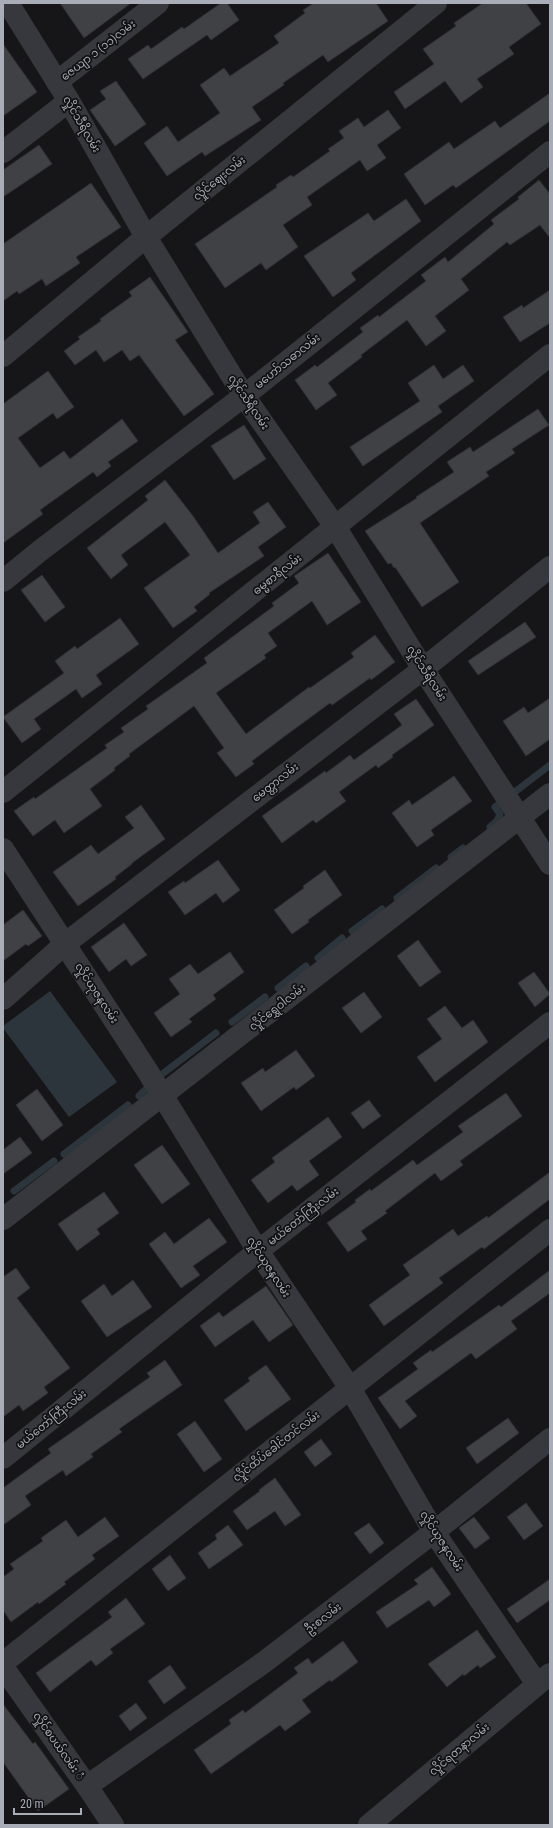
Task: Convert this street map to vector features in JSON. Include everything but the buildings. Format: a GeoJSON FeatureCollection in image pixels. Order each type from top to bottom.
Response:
{"type":"FeatureCollection","features":[{"type":"Feature","properties":{"kind":"street","name":"လှိုင်သီရိလမ်း"},"geometry":{"type":"LineString","coordinates":[[8,3],[69,101],[146,237],[244,396],[336,528],[423,669],[550,864]]}},
{"type":"Feature","properties":{"kind":"street","name":"ဇေယျာ ၁ (၁၁)လမ်း"},"geometry":{"type":"LineString","coordinates":[[57,82],[158,3]]}},
{"type":"Feature","properties":{"kind":"street","name":"လှိုင်ဈေးလမ်း"},"geometry":{"type":"LineString","coordinates":[[3,356],[146,237],[436,3]]}},
{"type":"Feature","properties":{"kind":"street"},"geometry":{"type":"LineString","coordinates":[[3,152],[69,101]]}},
{"type":"Feature","properties":{"kind":"street","name":"မဟော်သဓာလမ်း"},"geometry":{"type":"LineString","coordinates":[[3,581],[41,550],[244,396],[550,152]]}},
{"type":"Feature","properties":{"kind":"street","name":"ဓမ္မစာရီလမ်း"},"geometry":{"type":"LineString","coordinates":[[3,792],[336,528],[550,355]]}},
{"type":"Feature","properties":{"kind":"street","name":"မေတ္တာလမ်း"},"geometry":{"type":"LineString","coordinates":[[3,999],[66,943],[423,669],[550,567]]}},
{"type":"Feature","properties":{"kind":"street","name":"လှိုင်ရွှေဝါလမ်း"},"geometry":{"type":"LineString","coordinates":[[3,1219],[162,1095],[513,806],[550,794]]}},
{"type":"Feature","properties":{"kind":"street","name":"လှိုင်ယုဇနလမ်း"},"geometry":{"type":"LineString","coordinates":[[3,849],[66,943],[258,1251],[350,1388],[434,1532],[544,1679]]}},
{"type":"Feature","properties":{"kind":"street","name":"မယ်တော်ကြီးလမ်း"},"geometry":{"type":"LineString","coordinates":[[3,1458],[258,1251],[550,1023]]}},
{"type":"Feature","properties":{"kind":"street","name":"လှိုင်ထိပ်ခေါင်တင်လမ်း"},"geometry":{"type":"LineString","coordinates":[[3,1663],[550,1230]]}},
{"type":"Feature","properties":{"kind":"street","name":"ဦးစလမ်း"},"geometry":{"type":"LineString","coordinates":[[87,1786],[264,1663],[434,1532],[550,1439]]}},
{"type":"Feature","properties":{"kind":"street","name":"လှိုင်စပယ်လမ်း ံ"},"geometry":{"type":"LineString","coordinates":[[3,1667],[113,1825]]}},
{"type":"Feature","properties":{"kind":"street","name":"လှိုင်ရတနာလမ်း"},"geometry":{"type":"LineString","coordinates":[[369,1825],[544,1679]]}},
{"type":"Feature","properties":{"kind":"shaded area"},"geometry":{"type":"Polygon","coordinates":[[[50,991],[117,1082],[69,1117],[3,1028],[3,1026],[50,991]]]}},
{"type":"Feature","properties":{"kind":"waterway"},"geometry":{"type":"LineString","coordinates":[[516,791],[550,765]]}},
{"type":"Feature","properties":{"kind":"waterway"},"geometry":{"type":"LineString","coordinates":[[490,827],[497,821],[500,814],[495,807],[499,804]]}},
{"type":"Feature","properties":{"kind":"waterway"},"geometry":{"type":"LineString","coordinates":[[451,857],[463,848]]}},
{"type":"Feature","properties":{"kind":"waterway"},"geometry":{"type":"LineString","coordinates":[[397,898],[436,868]]}},
{"type":"Feature","properties":{"kind":"waterway"},"geometry":{"type":"LineString","coordinates":[[352,931],[382,909]]}},
{"type":"Feature","properties":{"kind":"waterway"},"geometry":{"type":"LineString","coordinates":[[318,958],[342,938]]}},
{"type":"Feature","properties":{"kind":"waterway"},"geometry":{"type":"LineString","coordinates":[[278,988],[306,966]]}},
{"type":"Feature","properties":{"kind":"waterway"},"geometry":{"type":"LineString","coordinates":[[232,1022],[265,997]]}},
{"type":"Feature","properties":{"kind":"waterway"},"geometry":{"type":"LineString","coordinates":[[161,1075],[216,1033]]}},
{"type":"Feature","properties":{"kind":"waterway"},"geometry":{"type":"LineString","coordinates":[[139,1096],[150,1085]]}},
{"type":"Feature","properties":{"kind":"waterway"},"geometry":{"type":"LineString","coordinates":[[64,1154],[128,1105]]}},
{"type":"Feature","properties":{"kind":"waterway"},"geometry":{"type":"LineString","coordinates":[[14,1191],[54,1161]]}}]}
